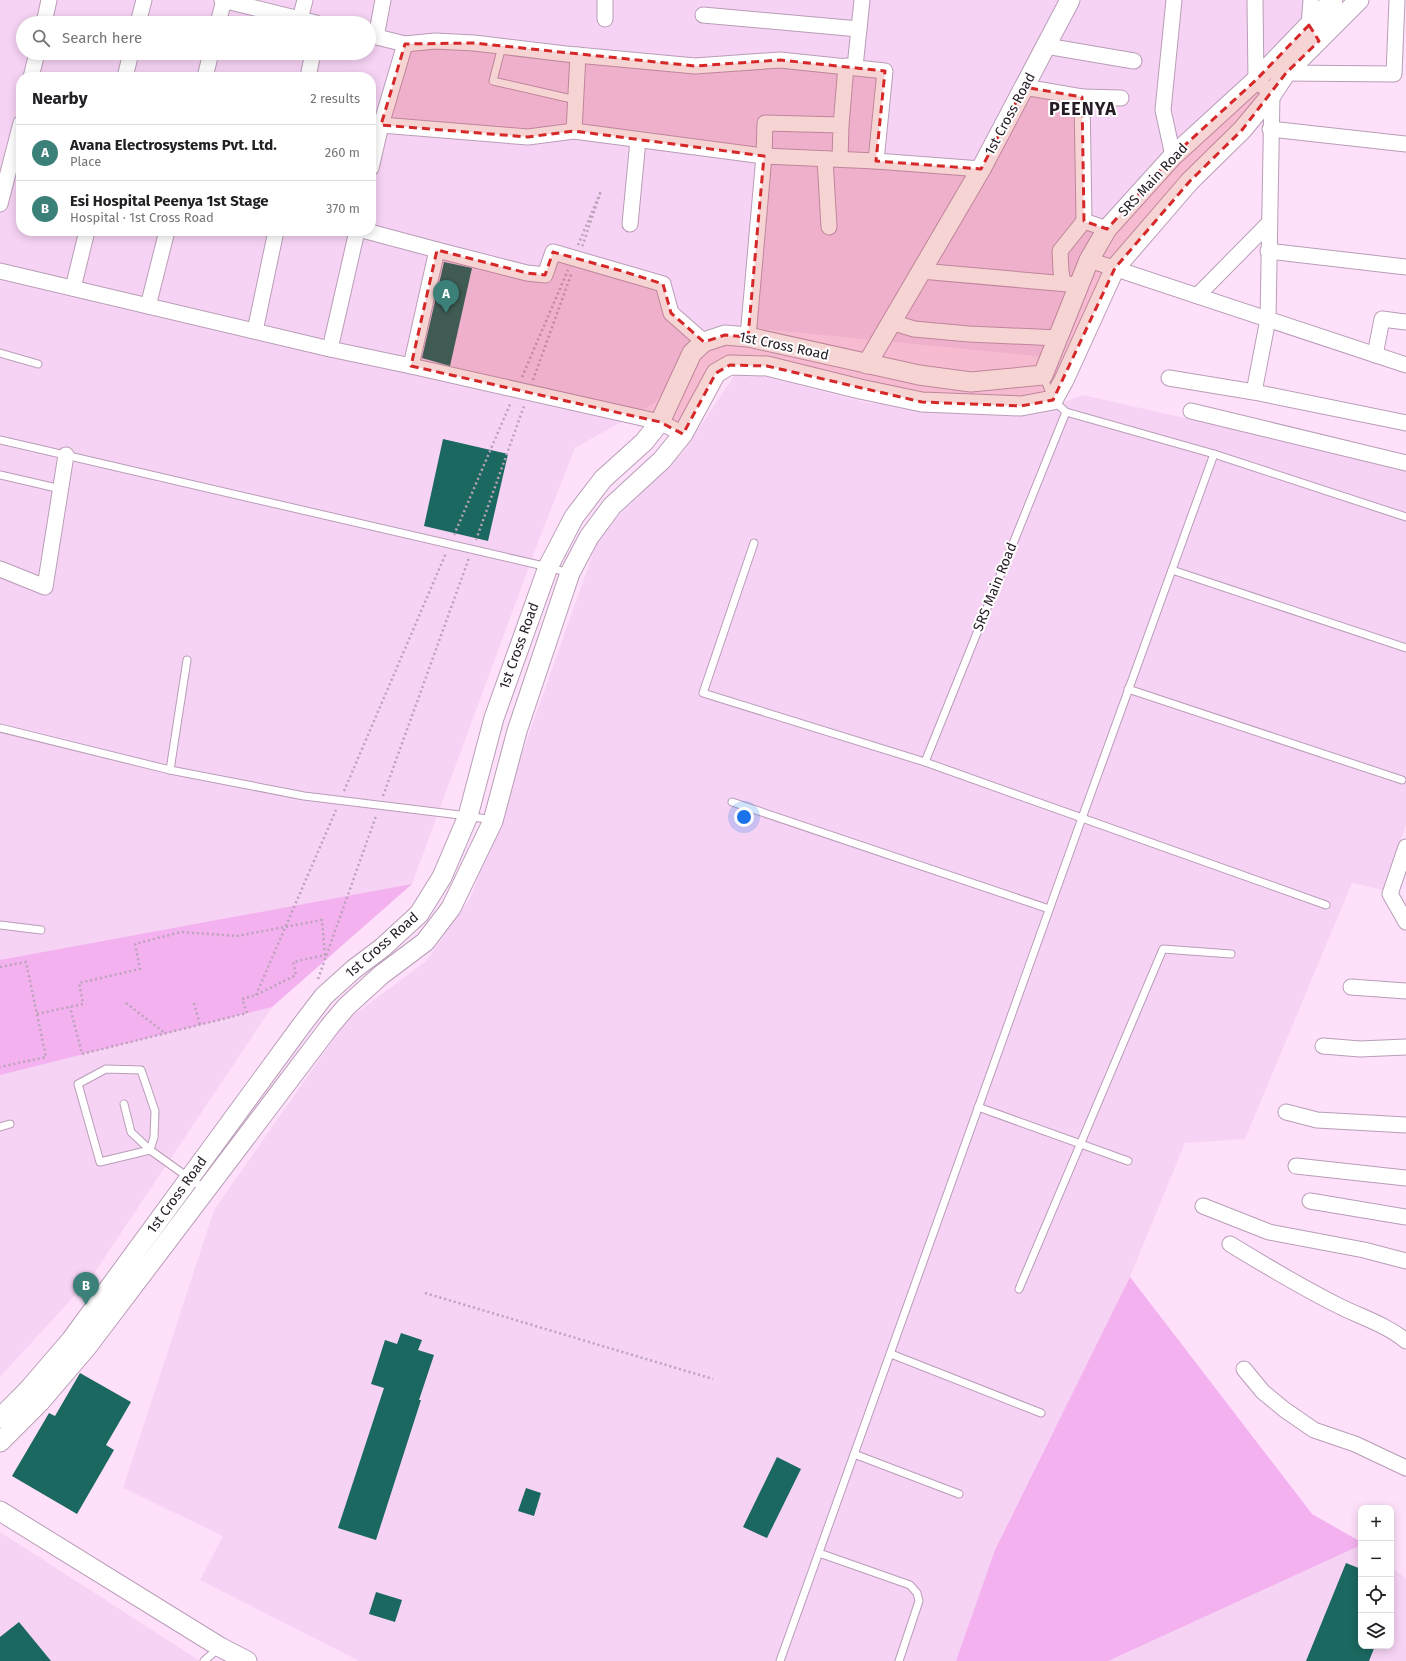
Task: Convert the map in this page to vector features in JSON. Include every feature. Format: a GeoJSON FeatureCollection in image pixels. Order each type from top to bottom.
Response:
{"type":"FeatureCollection","features":[{"type":"Feature","properties":{"kind":"street"},"geometry":{"type":"LineString","coordinates":[[46,16],[49,0]]}},
{"type":"Feature","properties":{"kind":"street"},"geometry":{"type":"LineString","coordinates":[[140,16],[144,0]]}},
{"type":"Feature","properties":{"kind":"street"},"geometry":{"type":"LineString","coordinates":[[220,16],[223,0],[288,16]]}},
{"type":"Feature","properties":{"kind":"street"},"geometry":{"type":"LineString","coordinates":[[301,16],[305,0]]}},
{"type":"Feature","properties":{"kind":"street"},"geometry":{"type":"LineString","coordinates":[[376,23],[383,0]]}},
{"type":"Feature","properties":{"kind":"street"},"geometry":{"type":"LineString","coordinates":[[605,0],[605,19]]}},
{"type":"Feature","properties":{"kind":"street"},"geometry":{"type":"LineString","coordinates":[[840,159],[841,125],[850,67],[859,29],[862,0]]}},
{"type":"Feature","properties":{"kind":"street","name":"1st Cross Road"},"geometry":{"type":"LineString","coordinates":[[0,1418],[28,1390],[71,1340],[324,996],[354,969],[382,948],[419,914],[442,877],[468,816],[494,718],[548,567],[574,517],[598,485],[644,442],[660,422],[692,353],[704,342],[725,335],[748,337],[867,364],[981,169],[1070,0]]}},
{"type":"Feature","properties":{"kind":"street"},"geometry":{"type":"LineString","coordinates":[[1173,156],[1163,110],[1174,0]]}},
{"type":"Feature","properties":{"kind":"street"},"geometry":{"type":"LineString","coordinates":[[1255,0],[1256,80],[1272,94]]}},
{"type":"Feature","properties":{"kind":"street"},"geometry":{"type":"LineString","coordinates":[[1311,0],[1314,33]]}},
{"type":"Feature","properties":{"kind":"street","name":"SRS Main Road"},"geometry":{"type":"LineString","coordinates":[[1043,375],[1058,338],[1071,284],[1089,260],[1107,228],[1173,156],[1256,80],[1314,33],[1333,0]]}},
{"type":"Feature","properties":{"kind":"street"},"geometry":{"type":"LineString","coordinates":[[0,1442],[40,1402],[88,1347],[330,1026],[346,1007],[381,975],[425,942],[451,908],[493,821],[517,731],[570,573],[589,537],[612,506],[662,460],[683,434],[716,373],[730,365],[767,366],[860,389],[922,402],[1060,406],[1092,321],[1115,268],[1190,181],[1242,130],[1272,94],[1314,33],[1360,0]]}},
{"type":"Feature","properties":{"kind":"street"},"geometry":{"type":"LineString","coordinates":[[1286,72],[1394,74],[1397,0]]}},
{"type":"Feature","properties":{"kind":"street"},"geometry":{"type":"LineString","coordinates":[[703,15],[859,29]]}},
{"type":"Feature","properties":{"kind":"street"},"geometry":{"type":"LineString","coordinates":[[376,37],[405,44],[435,41],[474,43],[695,66],[780,60],[885,71],[876,161]]}},
{"type":"Feature","properties":{"kind":"street"},"geometry":{"type":"LineString","coordinates":[[376,146],[405,44]]}},
{"type":"Feature","properties":{"kind":"street"},"geometry":{"type":"LineString","coordinates":[[1046,46],[1134,61]]}},
{"type":"Feature","properties":{"kind":"street"},"geometry":{"type":"LineString","coordinates":[[574,131],[578,55]]}},
{"type":"Feature","properties":{"kind":"street"},"geometry":{"type":"LineString","coordinates":[[33,72],[36,60]]}},
{"type":"Feature","properties":{"kind":"street"},"geometry":{"type":"LineString","coordinates":[[126,72],[129,60]]}},
{"type":"Feature","properties":{"kind":"street"},"geometry":{"type":"LineString","coordinates":[[206,72],[209,60]]}},
{"type":"Feature","properties":{"kind":"street"},"geometry":{"type":"LineString","coordinates":[[309,72],[312,60]]}},
{"type":"Feature","properties":{"kind":"street"},"geometry":{"type":"LineString","coordinates":[[1024,86],[1082,97],[1121,98]]}},
{"type":"Feature","properties":{"kind":"street"},"geometry":{"type":"LineString","coordinates":[[1254,392],[1268,319],[1270,129],[1272,94]]}},
{"type":"Feature","properties":{"kind":"street"},"geometry":{"type":"LineString","coordinates":[[1071,284],[1061,271],[1060,251],[1084,221],[1082,97]]}},
{"type":"Feature","properties":{"kind":"street"},"geometry":{"type":"LineString","coordinates":[[748,337],[764,156],[765,123],[841,125]]}},
{"type":"Feature","properties":{"kind":"street"},"geometry":{"type":"LineString","coordinates":[[381,125],[528,137],[574,131],[764,156],[876,161],[981,169]]}},
{"type":"Feature","properties":{"kind":"street"},"geometry":{"type":"LineString","coordinates":[[1270,129],[1406,144]]}},
{"type":"Feature","properties":{"kind":"street"},"geometry":{"type":"LineString","coordinates":[[630,224],[638,140]]}},
{"type":"Feature","properties":{"kind":"street"},"geometry":{"type":"LineString","coordinates":[[0,204],[16,142]]}},
{"type":"Feature","properties":{"kind":"street"},"geometry":{"type":"LineString","coordinates":[[825,159],[829,227]]}},
{"type":"Feature","properties":{"kind":"street"},"geometry":{"type":"LineString","coordinates":[[1084,221],[1107,228]]}},
{"type":"Feature","properties":{"kind":"street"},"geometry":{"type":"LineString","coordinates":[[1197,296],[1269,223]]}},
{"type":"Feature","properties":{"kind":"street"},"geometry":{"type":"LineString","coordinates":[[376,234],[527,273],[545,275],[553,252],[663,284],[671,313],[704,342]]}},
{"type":"Feature","properties":{"kind":"street"},"geometry":{"type":"LineString","coordinates":[[72,288],[86,236]]}},
{"type":"Feature","properties":{"kind":"street"},"geometry":{"type":"LineString","coordinates":[[148,306],[166,236]]}},
{"type":"Feature","properties":{"kind":"street"},"geometry":{"type":"LineString","coordinates":[[255,332],[275,236]]}},
{"type":"Feature","properties":{"kind":"street"},"geometry":{"type":"LineString","coordinates":[[330,349],[356,236]]}},
{"type":"Feature","properties":{"kind":"street"},"geometry":{"type":"LineString","coordinates":[[411,366],[437,250]]}},
{"type":"Feature","properties":{"kind":"street"},"geometry":{"type":"LineString","coordinates":[[1268,251],[1406,266]]}},
{"type":"Feature","properties":{"kind":"street"},"geometry":{"type":"LineString","coordinates":[[1089,260],[1406,365]]}},
{"type":"Feature","properties":{"kind":"street"},"geometry":{"type":"LineString","coordinates":[[0,271],[255,332],[660,422],[683,434]]}},
{"type":"Feature","properties":{"kind":"street"},"geometry":{"type":"LineString","coordinates":[[921,271],[1071,284]]}},
{"type":"Feature","properties":{"kind":"street"},"geometry":{"type":"LineString","coordinates":[[1375,355],[1382,319],[1406,322]]}},
{"type":"Feature","properties":{"kind":"street"},"geometry":{"type":"LineString","coordinates":[[891,322],[914,330],[1058,338]]}},
{"type":"Feature","properties":{"kind":"street"},"geometry":{"type":"LineString","coordinates":[[867,364],[919,375],[970,382],[1043,375]]}},
{"type":"Feature","properties":{"kind":"street"},"geometry":{"type":"LineString","coordinates":[[1169,378],[1254,392],[1406,423]]}},
{"type":"Feature","properties":{"kind":"street"},"geometry":{"type":"LineString","coordinates":[[1191,411],[1406,463]]}},
{"type":"Feature","properties":{"kind":"street"},"geometry":{"type":"LineString","coordinates":[[0,569],[45,587],[66,455]]}},
{"type":"Feature","properties":{"kind":"street"},"geometry":{"type":"LineString","coordinates":[[1406,847],[1390,894],[1406,922]]}},
{"type":"Feature","properties":{"kind":"street"},"geometry":{"type":"LineString","coordinates":[[1351,987],[1406,992]]}},
{"type":"Feature","properties":{"kind":"street"},"geometry":{"type":"LineString","coordinates":[[1323,1046],[1360,1049],[1406,1047]]}},
{"type":"Feature","properties":{"kind":"street"},"geometry":{"type":"LineString","coordinates":[[1286,1112],[1317,1120],[1406,1125]]}},
{"type":"Feature","properties":{"kind":"street"},"geometry":{"type":"LineString","coordinates":[[1296,1166],[1406,1178]]}},
{"type":"Feature","properties":{"kind":"street"},"geometry":{"type":"LineString","coordinates":[[1310,1201],[1406,1217]]}},
{"type":"Feature","properties":{"kind":"street"},"geometry":{"type":"LineString","coordinates":[[1203,1206],[1269,1232],[1364,1250],[1406,1261]]}},
{"type":"Feature","properties":{"kind":"street"},"geometry":{"type":"LineString","coordinates":[[1230,1244],[1282,1276],[1338,1305],[1396,1332],[1406,1341]]}},
{"type":"Feature","properties":{"kind":"street"},"geometry":{"type":"LineString","coordinates":[[1244,1369],[1263,1392],[1285,1410],[1314,1430],[1355,1444],[1406,1468]]}},
{"type":"Feature","properties":{"kind":"street"},"geometry":{"type":"LineString","coordinates":[[0,1511],[220,1647],[247,1661]]}},
{"type":"Feature","properties":{"kind":"lane"},"geometry":{"type":"LineString","coordinates":[[502,46],[493,81],[576,100]]}},
{"type":"Feature","properties":{"kind":"lane"},"geometry":{"type":"LineString","coordinates":[[0,353],[38,364]]}},
{"type":"Feature","properties":{"kind":"lane"},"geometry":{"type":"LineString","coordinates":[[1043,375],[1060,406],[1214,454],[1406,517]]}},
{"type":"Feature","properties":{"kind":"lane","name":"SRS Main Road"},"geometry":{"type":"LineString","coordinates":[[925,762],[1060,406]]}},
{"type":"Feature","properties":{"kind":"lane"},"geometry":{"type":"LineString","coordinates":[[0,440],[570,573]]}},
{"type":"Feature","properties":{"kind":"lane"},"geometry":{"type":"LineString","coordinates":[[780,1661],[891,1354],[1049,908],[1214,454]]}},
{"type":"Feature","properties":{"kind":"lane"},"geometry":{"type":"LineString","coordinates":[[0,475],[61,489]]}},
{"type":"Feature","properties":{"kind":"lane"},"geometry":{"type":"LineString","coordinates":[[754,543],[703,693],[925,762],[1326,905]]}},
{"type":"Feature","properties":{"kind":"lane"},"geometry":{"type":"LineString","coordinates":[[1172,570],[1406,648]]}},
{"type":"Feature","properties":{"kind":"lane"},"geometry":{"type":"LineString","coordinates":[[170,770],[187,660]]}},
{"type":"Feature","properties":{"kind":"lane"},"geometry":{"type":"LineString","coordinates":[[1128,689],[1402,780]]}},
{"type":"Feature","properties":{"kind":"lane"},"geometry":{"type":"LineString","coordinates":[[0,728],[170,770],[304,796],[468,816],[493,821]]}},
{"type":"Feature","properties":{"kind":"lane"},"geometry":{"type":"LineString","coordinates":[[732,802],[1049,908]]}},
{"type":"Feature","properties":{"kind":"lane"},"geometry":{"type":"LineString","coordinates":[[0,925],[42,930]]}},
{"type":"Feature","properties":{"kind":"lane"},"geometry":{"type":"LineString","coordinates":[[1019,1289],[1163,949],[1231,954]]}},
{"type":"Feature","properties":{"kind":"lane"},"geometry":{"type":"LineString","coordinates":[[106,1069],[141,1070],[155,1111],[154,1137],[150,1150],[100,1162],[78,1084],[106,1069]]}},
{"type":"Feature","properties":{"kind":"lane"},"geometry":{"type":"LineString","coordinates":[[124,1104],[131,1132],[150,1150],[206,1190]]}},
{"type":"Feature","properties":{"kind":"lane"},"geometry":{"type":"LineString","coordinates":[[978,1107],[1128,1161]]}},
{"type":"Feature","properties":{"kind":"lane"},"geometry":{"type":"LineString","coordinates":[[0,1127],[10,1124]]}},
{"type":"Feature","properties":{"kind":"lane"},"geometry":{"type":"LineString","coordinates":[[891,1354],[1041,1413]]}},
{"type":"Feature","properties":{"kind":"lane"},"geometry":{"type":"LineString","coordinates":[[854,1454],[959,1494]]}},
{"type":"Feature","properties":{"kind":"lane"},"geometry":{"type":"LineString","coordinates":[[819,1553],[910,1585],[916,1593],[919,1601],[899,1661]]}},
{"type":"Feature","properties":{"kind":"lane"},"geometry":{"type":"LineString","coordinates":[[204,1661],[220,1647]]}},
{"type":"Feature","properties":{"kind":"path"},"geometry":{"type":"LineString","coordinates":[[576,250],[602,191],[580,252]]}},
{"type":"Feature","properties":{"kind":"path"},"geometry":{"type":"LineString","coordinates":[[520,381],[570,264]]}},
{"type":"Feature","properties":{"kind":"path"},"geometry":{"type":"LineString","coordinates":[[531,387],[574,267]]}},
{"type":"Feature","properties":{"kind":"path"},"geometry":{"type":"LineString","coordinates":[[451,542],[514,396]]}},
{"type":"Feature","properties":{"kind":"path"},"geometry":{"type":"LineString","coordinates":[[474,545],[526,402]]}},
{"type":"Feature","properties":{"kind":"path"},"geometry":{"type":"LineString","coordinates":[[341,798],[448,550]]}},
{"type":"Feature","properties":{"kind":"path"},"geometry":{"type":"LineString","coordinates":[[382,800],[471,552]]}},
{"type":"Feature","properties":{"kind":"path"},"geometry":{"type":"LineString","coordinates":[[256,995],[338,805]]}},
{"type":"Feature","properties":{"kind":"path"},"geometry":{"type":"LineString","coordinates":[[317,981],[376,815]]}},
{"type":"Feature","properties":{"kind":"path"},"geometry":{"type":"LineString","coordinates":[[37,1014],[83,1004],[79,983],[140,969],[135,944],[181,932],[237,936],[322,920],[325,955],[293,962],[296,975],[256,995],[242,999],[247,1013],[82,1054],[70,1007]]}},
{"type":"Feature","properties":{"kind":"path"},"geometry":{"type":"LineString","coordinates":[[0,967],[26,962],[46,1057],[0,1067]]}},
{"type":"Feature","properties":{"kind":"path"},"geometry":{"type":"LineString","coordinates":[[126,1003],[166,1034]]}},
{"type":"Feature","properties":{"kind":"path"},"geometry":{"type":"LineString","coordinates":[[194,1003],[200,1025]]}},
{"type":"Feature","properties":{"kind":"path"},"geometry":{"type":"LineString","coordinates":[[425,1293],[713,1380]]}},
{"type":"Feature","properties":{"kind":"highlighted area"},"geometry":{"type":"Polygon","coordinates":[[[1309,25],[1319,41],[1286,73],[1242,130],[1190,181],[1115,268],[1053,400],[1021,406],[922,402],[767,366],[730,365],[716,373],[683,434],[660,422],[411,366],[437,250],[527,273],[545,275],[553,252],[622,271],[663,284],[671,313],[704,342],[725,335],[748,337],[764,156],[574,131],[528,137],[381,125],[405,44],[474,43],[695,66],[780,60],[885,71],[876,161],[981,169],[1024,87],[1082,97],[1084,221],[1107,229],[1173,156],[1256,80],[1309,25]]]}},
{"type":"Feature","properties":{"kind":"shaded area"},"geometry":{"type":"Polygon","coordinates":[[[0,0],[1322,0],[1106,216],[1055,358],[723,325],[653,404],[575,448],[537,545],[412,884],[272,1007],[91,1278],[0,1377],[0,0]]]}},
{"type":"Feature","properties":{"kind":"shaded area"},"geometry":{"type":"Polygon","coordinates":[[[738,370],[868,403],[1043,410],[1083,395],[1406,468],[1406,825],[1383,890],[1352,883],[1245,1139],[1185,1143],[1130,1277],[1312,1514],[1358,1540],[1358,1649],[1394,1649],[1394,1569],[1406,1579],[1406,1661],[359,1661],[200,1580],[223,1536],[123,1488],[214,1210],[347,1020],[426,961],[471,897],[600,534],[683,452],[738,370]]]}},
{"type":"Feature","properties":{"kind":"shaded area"},"geometry":{"type":"Polygon","coordinates":[[[412,884],[272,1007],[0,1075],[0,960],[412,884]]]}},
{"type":"Feature","properties":{"kind":"shaded area"},"geometry":{"type":"Polygon","coordinates":[[[1130,1277],[1312,1514],[1358,1540],[1358,1546],[1108,1661],[956,1661],[995,1550],[1130,1277]]]}},
{"type":"Feature","properties":{"kind":"shaded area"},"geometry":{"type":"Polygon","coordinates":[[[0,1532],[200,1661],[0,1661],[0,1532]]]}},
{"type":"Feature","properties":{"kind":"building"},"geometry":{"type":"Polygon","coordinates":[[[444,262],[472,268],[450,366],[422,358],[444,262]]]}},
{"type":"Feature","properties":{"kind":"building"},"geometry":{"type":"Polygon","coordinates":[[[443,439],[508,454],[488,541],[424,526],[443,439]]]}},
{"type":"Feature","properties":{"kind":"building"},"geometry":{"type":"Polygon","coordinates":[[[401,1333],[422,1340],[418,1350],[434,1355],[376,1540],[338,1528],[384,1388],[371,1384],[385,1340],[397,1344],[401,1333]]]}},
{"type":"Feature","properties":{"kind":"building"},"geometry":{"type":"Polygon","coordinates":[[[80,1373],[131,1402],[106,1445],[114,1450],[77,1514],[12,1476],[49,1413],[55,1416],[80,1373]]]}},
{"type":"Feature","properties":{"kind":"building"},"geometry":{"type":"Polygon","coordinates":[[[777,1457],[801,1469],[767,1538],[743,1527],[777,1457]]]}},
{"type":"Feature","properties":{"kind":"building"},"geometry":{"type":"Polygon","coordinates":[[[526,1488],[541,1493],[534,1516],[518,1511],[526,1488]]]}},
{"type":"Feature","properties":{"kind":"building"},"geometry":{"type":"Polygon","coordinates":[[[1346,1563],[1358,1568],[1358,1649],[1374,1649],[1369,1661],[1306,1661],[1346,1563]]]}},
{"type":"Feature","properties":{"kind":"building"},"geometry":{"type":"Polygon","coordinates":[[[376,1592],[402,1600],[395,1622],[369,1614],[376,1592]]]}},
{"type":"Feature","properties":{"kind":"building"},"geometry":{"type":"Polygon","coordinates":[[[19,1622],[51,1661],[0,1661],[0,1637],[19,1622]]]}},
{"type":"Feature","properties":{"kind":"place","name":"Avana Electrosystems Pvt. Ltd."},"geometry":{"type":"Point","coordinates":[446,313]}},
{"type":"Feature","properties":{"kind":"place","name":"Esi Hospital Peenya 1st Stage"},"geometry":{"type":"Point","coordinates":[86,1305]}},
{"type":"Feature","properties":{"kind":"district","name":"PEENYA"},"geometry":{"type":"Point","coordinates":[1083,109]}}]}
